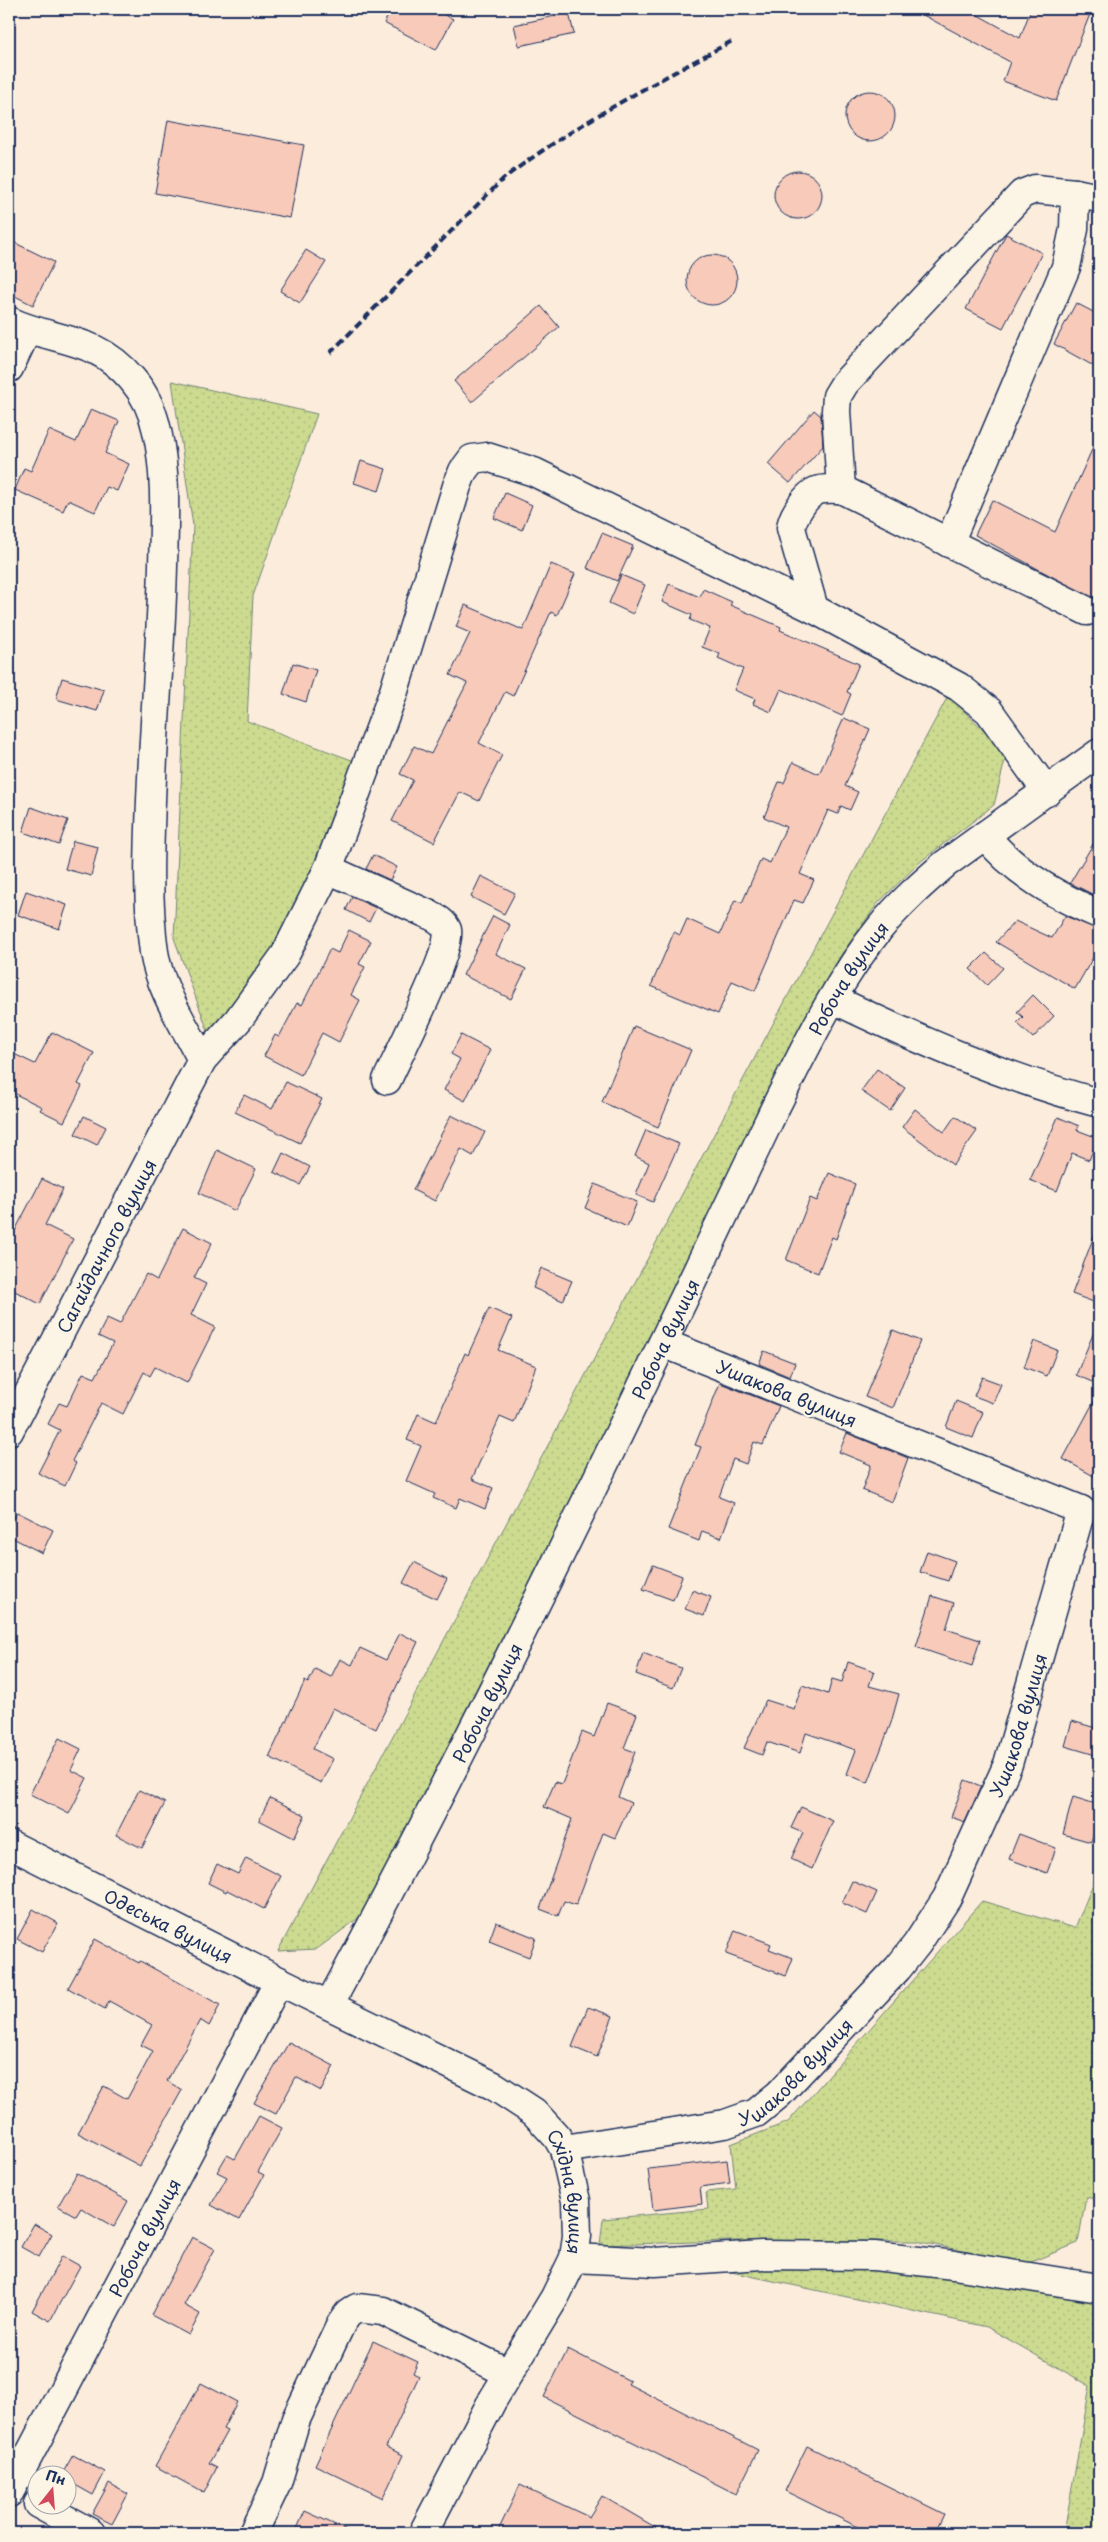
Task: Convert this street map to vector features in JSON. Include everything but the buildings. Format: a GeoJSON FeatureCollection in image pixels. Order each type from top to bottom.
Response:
{"type":"FeatureCollection","features":[{"type":"Feature","properties":{"kind":"street"},"geometry":{"type":"LineString","coordinates":[[841,489],[836,411],[837,396],[845,383],[1022,194],[1035,189],[1087,196],[1074,228],[1066,266],[949,543]]}},
{"type":"Feature","properties":{"kind":"street"},"geometry":{"type":"LineString","coordinates":[[9,368],[18,326],[70,340],[105,354],[140,389],[147,401],[157,432],[164,496],[164,534],[149,861],[150,918],[155,956],[164,985],[202,1060]]}},
{"type":"Feature","properties":{"kind":"street","name":"Сагайдачного вулиця"},"geometry":{"type":"LineString","coordinates":[[9,1431],[202,1060],[238,1020],[285,955],[328,869],[394,691],[457,486],[463,471],[472,459],[487,457],[534,472],[814,609]]}},
{"type":"Feature","properties":{"kind":"street"},"geometry":{"type":"LineString","coordinates":[[1047,792],[996,719],[980,702],[959,687],[814,609],[792,528],[792,521],[810,496],[816,491],[841,489],[1087,611]]}},
{"type":"Feature","properties":{"kind":"street","name":"Робоча вулиця"},"geometry":{"type":"LineString","coordinates":[[329,2005],[417,1842],[663,1343],[776,1106],[833,999],[865,947],[904,902],[946,864],[1099,753]]}},
{"type":"Feature","properties":{"kind":"street"},"geometry":{"type":"LineString","coordinates":[[985,835],[997,850],[1019,868],[1068,899],[1099,914]]}},
{"type":"Feature","properties":{"kind":"street"},"geometry":{"type":"LineString","coordinates":[[328,869],[430,914],[441,921],[446,929],[447,939],[440,963],[387,1080]]}},
{"type":"Feature","properties":{"kind":"street"},"geometry":{"type":"LineString","coordinates":[[833,999],[959,1057],[1055,1091],[1099,1103]]}},
{"type":"Feature","properties":{"kind":"street","name":"Ушакова вулиця"},"geometry":{"type":"LineString","coordinates":[[564,2149],[725,2124],[756,2113],[779,2094],[898,1968],[922,1938],[947,1898],[1008,1764],[1081,1510],[663,1343]]}},
{"type":"Feature","properties":{"kind":"street","name":"Одеська вулиця"},"geometry":{"type":"LineString","coordinates":[[9,1844],[329,2005]]}},
{"type":"Feature","properties":{"kind":"street","name":"Робоча вулиця"},"geometry":{"type":"LineString","coordinates":[[9,2491],[279,1981]]}},
{"type":"Feature","properties":{"kind":"street","name":"Східна вулиця"},"geometry":{"type":"LineString","coordinates":[[329,2005],[494,2086],[518,2100],[549,2127],[564,2149],[576,2201],[577,2236],[574,2258],[555,2297],[479,2424],[423,2533]]}},
{"type":"Feature","properties":{"kind":"street"},"geometry":{"type":"LineString","coordinates":[[574,2258],[637,2262],[755,2255],[874,2256],[954,2265],[1099,2288]]}},
{"type":"Feature","properties":{"kind":"street"},"geometry":{"type":"LineString","coordinates":[[253,2533],[277,2483],[296,2419],[341,2324],[348,2314],[357,2308],[383,2311],[508,2373]]}},
{"type":"Feature","properties":{"kind":"street"},"geometry":{"type":"LineString","coordinates":[[9,2491],[28,2500]]}},
{"type":"Feature","properties":{"kind":"street"},"geometry":{"type":"LineString","coordinates":[[56,2514],[91,2533]]}},
{"type":"Feature","properties":{"kind":"green space"},"geometry":{"type":"Polygon","coordinates":[[[172,381],[317,414],[253,596],[247,721],[357,762],[280,952],[209,1034],[174,938],[193,526],[172,381]]]}},
{"type":"Feature","properties":{"kind":"green space"},"geometry":{"type":"Polygon","coordinates":[[[948,696],[1007,752],[994,805],[920,862],[878,903],[841,955],[787,1053],[391,1877],[360,1917],[317,1949],[278,1951],[948,696]]]}},
{"type":"Feature","properties":{"kind":"green space"},"geometry":{"type":"Polygon","coordinates":[[[1099,1869],[1099,2200],[1086,2197],[1078,2243],[1026,2264],[916,2241],[728,2241],[600,2245],[603,2219],[708,2209],[706,2192],[736,2189],[731,2144],[788,2122],[982,1901],[1075,1928],[1099,1869]]]}},
{"type":"Feature","properties":{"kind":"green space"},"geometry":{"type":"Polygon","coordinates":[[[911,2267],[1099,2301],[1099,2533],[1064,2533],[1090,2386],[987,2327],[722,2270],[911,2267]]]}},
{"type":"Feature","properties":{"kind":"railway"},"geometry":{"type":"LineString","coordinates":[[330,353],[503,179],[587,122],[734,40]]}}]}
